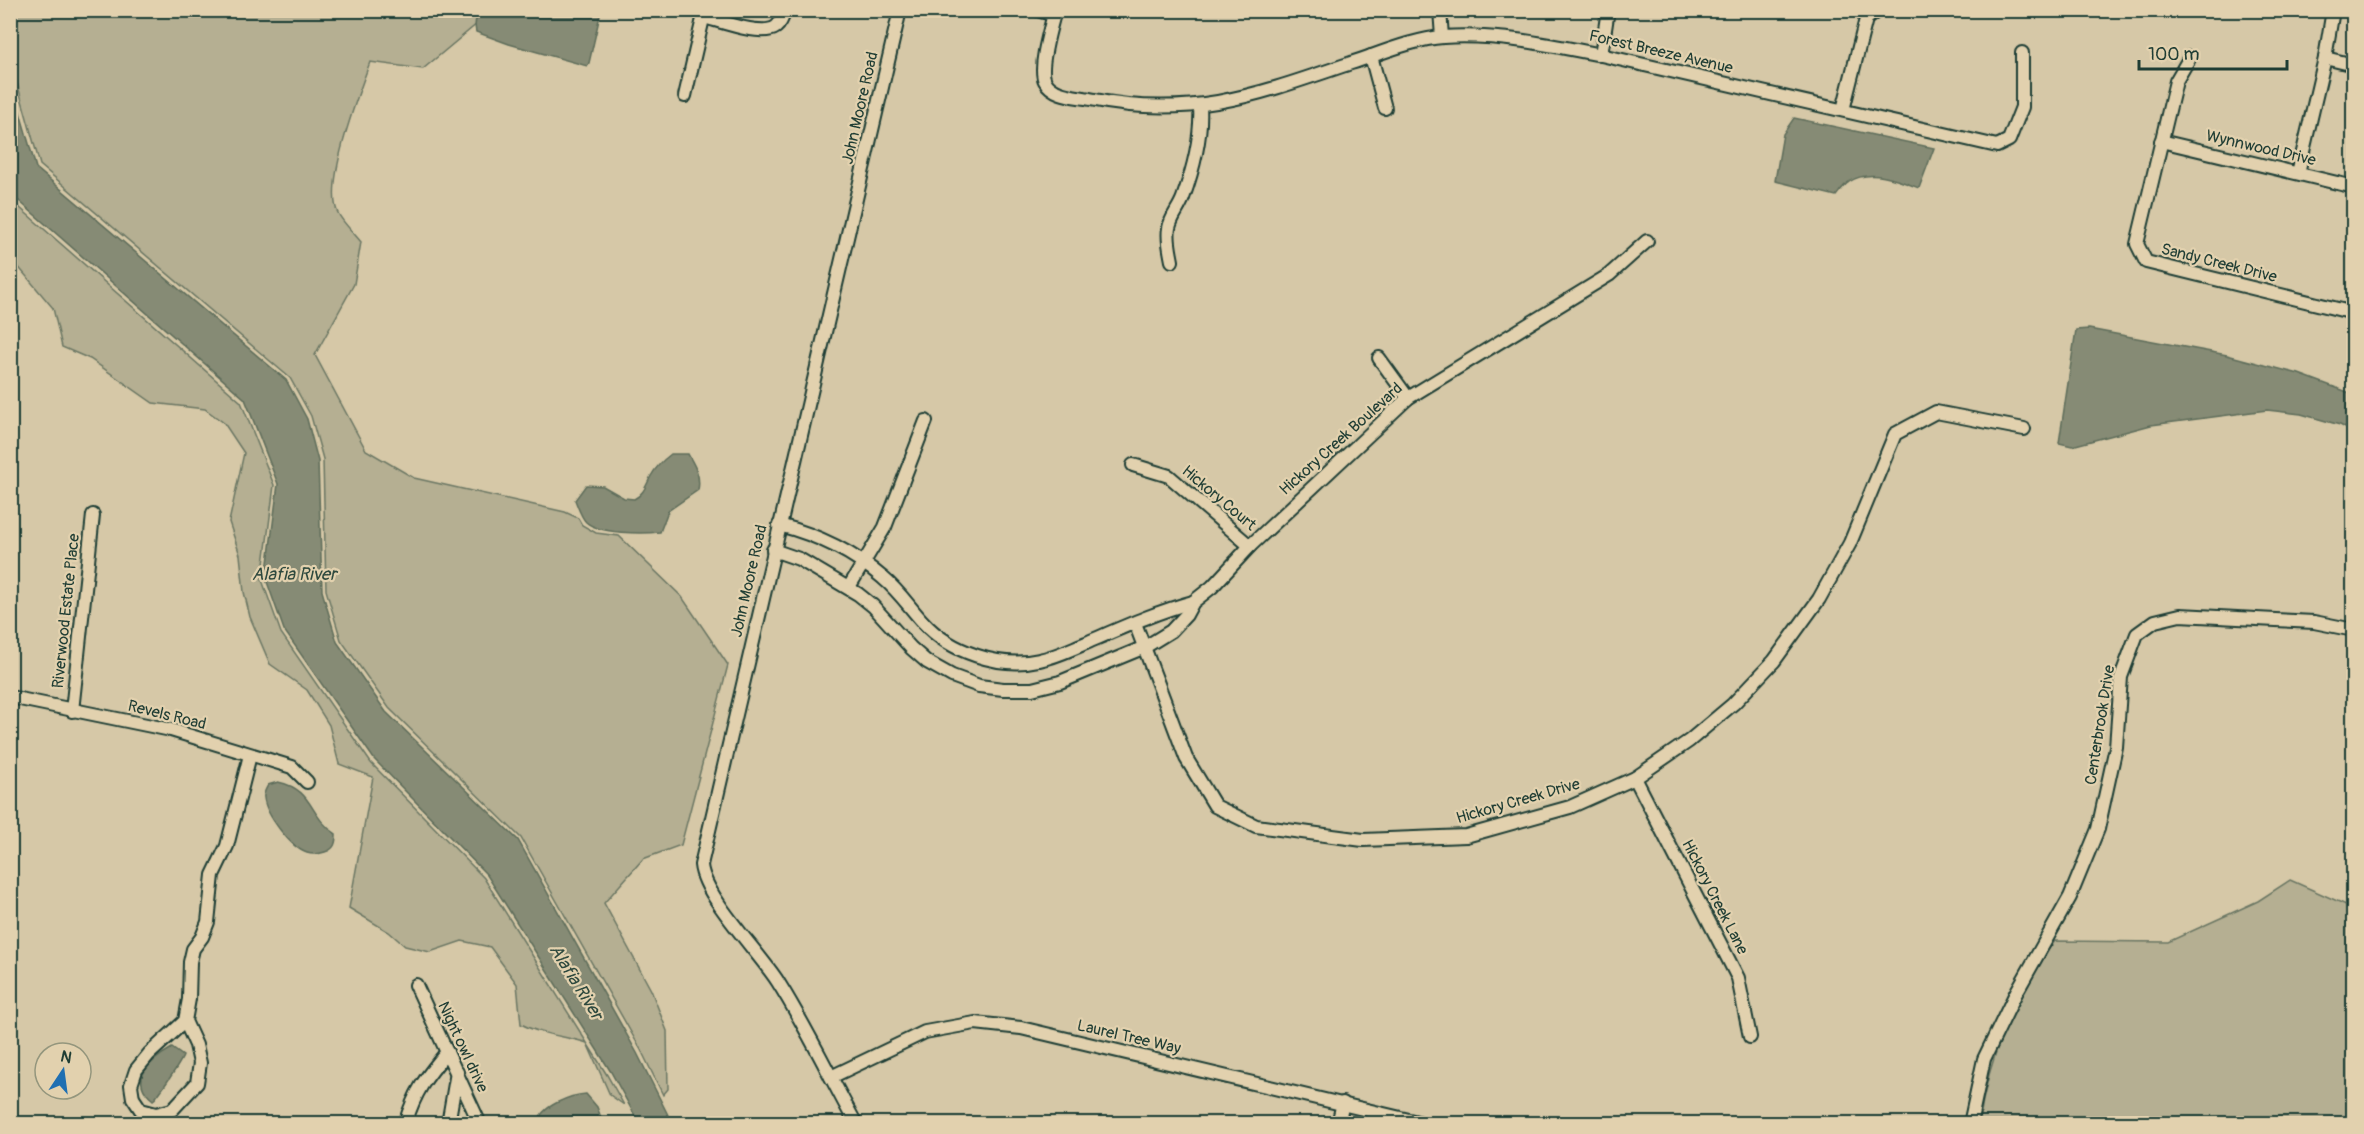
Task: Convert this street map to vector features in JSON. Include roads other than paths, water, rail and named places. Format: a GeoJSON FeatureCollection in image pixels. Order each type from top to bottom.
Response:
{"type":"FeatureCollection","features":[{"type":"Feature","properties":{"kind":"street"},"geometry":{"type":"LineString","coordinates":[[685,96],[704,14],[761,31],[776,27],[782,21],[785,10]]}},
{"type":"Feature","properties":{"kind":"street","name":"John Moore Road"},"geometry":{"type":"LineString","coordinates":[[856,1124],[777,980],[712,895],[702,873],[702,853],[900,10]]}},
{"type":"Feature","properties":{"kind":"street"},"geometry":{"type":"LineString","coordinates":[[1038,10],[1055,13]]}},
{"type":"Feature","properties":{"kind":"street"},"geometry":{"type":"LineString","coordinates":[[1440,10],[1442,37]]}},
{"type":"Feature","properties":{"kind":"street"},"geometry":{"type":"LineString","coordinates":[[1601,55],[1608,10]]}},
{"type":"Feature","properties":{"kind":"street"},"geometry":{"type":"LineString","coordinates":[[1843,110],[1866,19],[1878,10]]}},
{"type":"Feature","properties":{"kind":"street"},"geometry":{"type":"LineString","coordinates":[[2298,173],[2325,58],[2333,10]]}},
{"type":"Feature","properties":{"kind":"street","name":"Forest Breeze Avenue"},"geometry":{"type":"LineString","coordinates":[[1055,13],[1043,67],[1044,79],[1049,87],[1060,93],[1123,106],[1153,108],[1200,106],[1259,94],[1371,56],[1442,37],[1544,43],[1997,146],[2008,140],[2022,107],[2022,52]]}},
{"type":"Feature","properties":{"kind":"street"},"geometry":{"type":"LineString","coordinates":[[1371,56],[1385,108]]}},
{"type":"Feature","properties":{"kind":"street","name":"Sandy Creek Drive"},"geometry":{"type":"LineString","coordinates":[[2190,57],[2176,81],[2137,244],[2146,262],[2354,313]]}},
{"type":"Feature","properties":{"kind":"street"},"geometry":{"type":"LineString","coordinates":[[2325,58],[2354,64]]}},
{"type":"Feature","properties":{"kind":"street"},"geometry":{"type":"LineString","coordinates":[[1172,261],[1168,237],[1170,225],[1182,200],[1192,164],[1201,124],[1200,106]]}},
{"type":"Feature","properties":{"kind":"street","name":"Wynnwood Drive"},"geometry":{"type":"LineString","coordinates":[[2161,141],[2354,187]]}},
{"type":"Feature","properties":{"kind":"street","name":"Hickory Creek Boulevard"},"geometry":{"type":"LineString","coordinates":[[779,525],[820,538],[863,563],[893,588],[936,634],[955,646],[991,659],[1011,662],[1039,661],[1193,602],[1212,587],[1250,546],[1408,399],[1610,275],[1647,241]]}},
{"type":"Feature","properties":{"kind":"street"},"geometry":{"type":"LineString","coordinates":[[1379,358],[1408,399]]}},
{"type":"Feature","properties":{"kind":"street","name":"Hickory Creek Drive"},"geometry":{"type":"LineString","coordinates":[[1135,623],[1186,758],[1215,806],[1256,826],[1363,840],[1466,836],[1570,807],[1635,778],[1689,741],[1733,704],[1780,652],[1820,599],[1850,543],[1895,434],[1936,412],[2024,429]]}},
{"type":"Feature","properties":{"kind":"street"},"geometry":{"type":"LineString","coordinates":[[849,587],[885,527],[926,421]]}},
{"type":"Feature","properties":{"kind":"street","name":"Hickory Court"},"geometry":{"type":"LineString","coordinates":[[1133,465],[1169,477],[1250,546]]}},
{"type":"Feature","properties":{"kind":"street","name":"Riverwood Estate Place"},"geometry":{"type":"LineString","coordinates":[[72,711],[93,515]]}},
{"type":"Feature","properties":{"kind":"street","name":"Hickory Creek Boulevard"},"geometry":{"type":"LineString","coordinates":[[773,550],[799,559],[849,587],[873,606],[910,648],[927,662],[952,676],[991,688],[1017,690],[1046,686],[1144,647],[1171,631],[1186,615],[1193,602]]}},
{"type":"Feature","properties":{"kind":"street","name":"Centerbrook Drive"},"geometry":{"type":"LineString","coordinates":[[1970,1124],[1984,1059],[2016,993],[2070,897],[2098,829],[2116,747],[2121,677],[2137,634],[2155,621],[2180,615],[2313,622],[2354,630]]}},
{"type":"Feature","properties":{"kind":"street","name":"Revels Road"},"geometry":{"type":"LineString","coordinates":[[10,696],[72,711],[171,730],[292,767],[307,783]]}},
{"type":"Feature","properties":{"kind":"street"},"geometry":{"type":"LineString","coordinates":[[185,1021],[149,1054],[136,1071],[131,1085],[132,1098],[141,1110],[156,1114],[172,1110],[197,1083],[200,1064],[196,1045],[185,1021],[189,999],[190,962],[193,949],[202,937],[208,922],[213,875],[227,846],[250,755]]}},
{"type":"Feature","properties":{"kind":"street","name":"Hickory Creek Lane"},"geometry":{"type":"LineString","coordinates":[[1635,778],[1738,978],[1750,1037]]}},
{"type":"Feature","properties":{"kind":"street","name":"Night owl drive"},"geometry":{"type":"LineString","coordinates":[[416,985],[480,1124]]}},
{"type":"Feature","properties":{"kind":"street","name":"Laurel Tree Way"},"geometry":{"type":"LineString","coordinates":[[831,1077],[925,1032],[975,1023],[1021,1028],[1426,1124]]}},
{"type":"Feature","properties":{"kind":"street"},"geometry":{"type":"LineString","coordinates":[[405,1124],[411,1103],[422,1082],[447,1052]]}},
{"type":"Feature","properties":{"kind":"street"},"geometry":{"type":"LineString","coordinates":[[448,1124],[457,1072]]}},
{"type":"Feature","properties":{"kind":"street"},"geometry":{"type":"LineString","coordinates":[[1338,1124],[1343,1103]]}},
{"type":"Feature","properties":{"kind":"water"},"geometry":{"type":"Polygon","coordinates":[[[490,10],[601,11],[589,63],[587,66],[509,44],[476,32],[477,18],[490,10]]]}},
{"type":"Feature","properties":{"kind":"water","name":"Alafia River"},"geometry":{"type":"Polygon","coordinates":[[[10,78],[36,168],[286,380],[307,419],[318,461],[322,591],[337,642],[386,712],[518,840],[637,1053],[672,1123],[639,1123],[611,1072],[487,875],[374,759],[284,630],[266,579],[278,484],[245,399],[11,194],[10,78]]]}},
{"type":"Feature","properties":{"kind":"water"},"geometry":{"type":"Polygon","coordinates":[[[1794,118],[1934,148],[1919,188],[1884,177],[1866,176],[1849,182],[1836,196],[1775,181],[1783,134],[1794,118]]]}},
{"type":"Feature","properties":{"kind":"water"},"geometry":{"type":"Polygon","coordinates":[[[2089,329],[2227,355],[2299,374],[2353,394],[2353,432],[2340,425],[2301,414],[2267,410],[2151,425],[2072,446],[2059,443],[2076,330],[2089,329]]]}},
{"type":"Feature","properties":{"kind":"water"},"geometry":{"type":"Polygon","coordinates":[[[671,454],[688,454],[697,471],[699,485],[698,490],[668,511],[660,532],[610,531],[592,526],[584,520],[575,500],[586,485],[603,486],[624,498],[634,499],[642,492],[657,467],[671,454]]]}},
{"type":"Feature","properties":{"kind":"water"},"geometry":{"type":"Polygon","coordinates":[[[278,782],[299,791],[320,819],[336,834],[335,843],[331,849],[318,854],[307,853],[294,845],[280,830],[269,813],[264,796],[268,785],[278,782]]]}},
{"type":"Feature","properties":{"kind":"water"},"geometry":{"type":"Polygon","coordinates":[[[172,1048],[183,1056],[169,1080],[153,1100],[145,1092],[142,1077],[150,1064],[172,1048]]]}},
{"type":"Feature","properties":{"kind":"water"},"geometry":{"type":"Polygon","coordinates":[[[586,1094],[597,1107],[603,1123],[538,1123],[544,1111],[557,1102],[586,1094]]]}}]}
